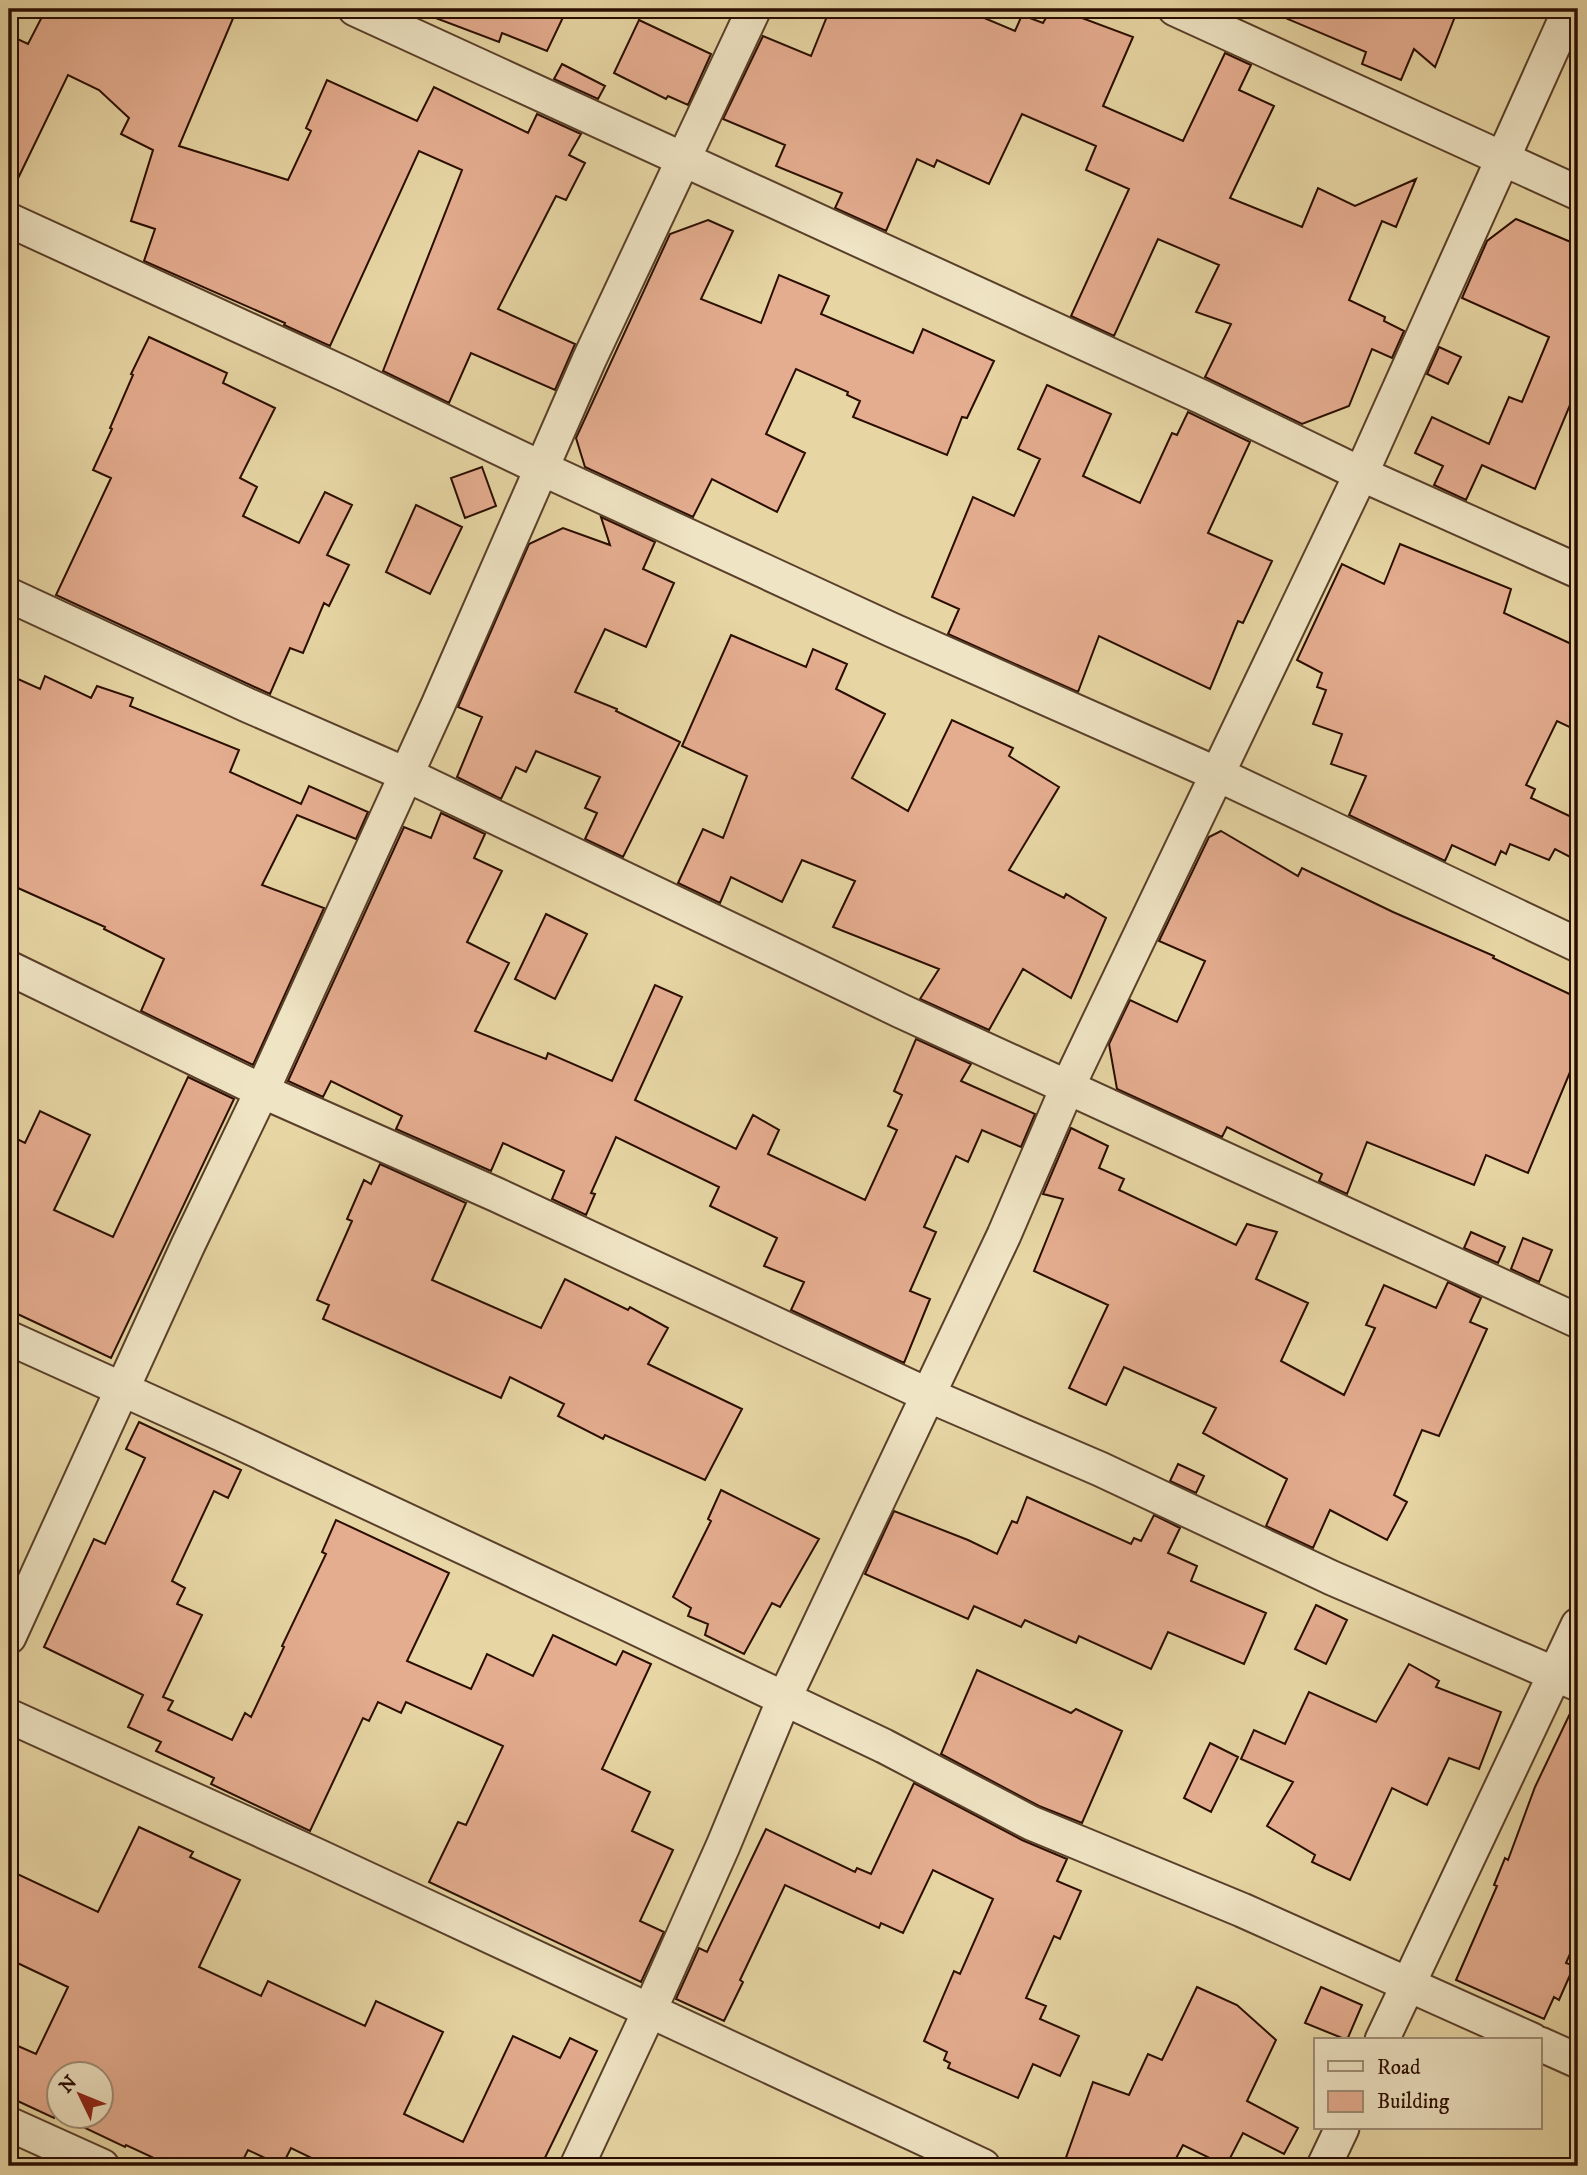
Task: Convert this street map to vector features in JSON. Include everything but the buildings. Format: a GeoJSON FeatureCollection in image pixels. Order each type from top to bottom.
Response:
{"type":"FeatureCollection","features":[{"type":"Feature","properties":{"kind":"street"},"geometry":{"type":"LineString","coordinates":[[355,9],[1178,386],[1361,474],[1578,571]]}},
{"type":"Feature","properties":{"kind":"street"},"geometry":{"type":"LineString","coordinates":[[9,1637],[121,1390],[262,1091],[605,326],[754,9]]}},
{"type":"Feature","properties":{"kind":"street"},"geometry":{"type":"LineString","coordinates":[[1175,9],[1578,193]]}},
{"type":"Feature","properties":{"kind":"street"},"geometry":{"type":"LineString","coordinates":[[577,2166],[723,1846],[783,1699],[1004,1235],[1068,1086],[1361,474],[1570,9]]}},
{"type":"Feature","properties":{"kind":"street"},"geometry":{"type":"LineString","coordinates":[[9,220],[892,630],[1217,774],[1578,945]]}},
{"type":"Feature","properties":{"kind":"street"},"geometry":{"type":"LineString","coordinates":[[9,595],[247,705],[405,774],[901,1011],[1578,1321]]}},
{"type":"Feature","properties":{"kind":"street"},"geometry":{"type":"LineString","coordinates":[[9,968],[262,1091],[520,1206],[928,1395],[1100,1469],[1332,1578],[1566,1679]]}},
{"type":"Feature","properties":{"kind":"street"},"geometry":{"type":"LineString","coordinates":[[9,1338],[242,1444],[884,1746],[1031,1823],[1242,1910],[1527,2038]]}},
{"type":"Feature","properties":{"kind":"street"},"geometry":{"type":"LineString","coordinates":[[1383,2038],[1566,1679],[1578,1625]]}},
{"type":"Feature","properties":{"kind":"street"},"geometry":{"type":"LineString","coordinates":[[9,1716],[295,1845],[983,2166]]}},
{"type":"Feature","properties":{"kind":"street"},"geometry":{"type":"LineString","coordinates":[[1542,2045],[1578,2061]]}},
{"type":"Feature","properties":{"kind":"street"},"geometry":{"type":"LineString","coordinates":[[9,2124],[102,2166]]}},
{"type":"Feature","properties":{"kind":"street"},"geometry":{"type":"LineString","coordinates":[[1324,2166],[1341,2130]]}}]}
